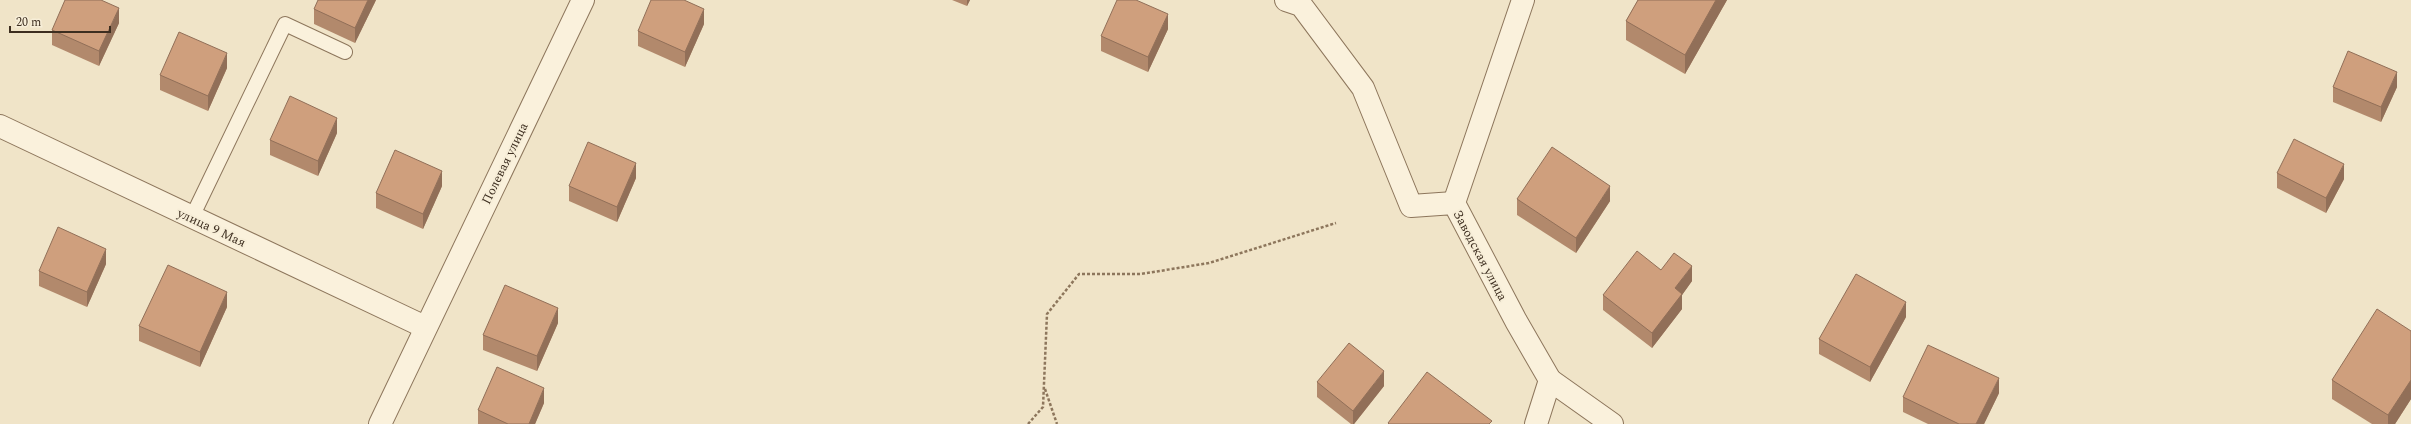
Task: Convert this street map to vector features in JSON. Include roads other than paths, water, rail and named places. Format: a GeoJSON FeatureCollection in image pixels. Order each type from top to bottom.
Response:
{"type":"FeatureCollection","features":[{"type":"Feature","properties":{"kind":"street","name":"Полевая улица"},"geometry":{"type":"LineString","coordinates":[[380,424],[425,327],[583,0]]}},
{"type":"Feature","properties":{"kind":"street"},"geometry":{"type":"LineString","coordinates":[[1454,204],[1523,0]]}},
{"type":"Feature","properties":{"kind":"street","name":"Заводская улица"},"geometry":{"type":"LineString","coordinates":[[1294,3],[1363,88],[1411,206],[1454,204],[1516,321],[1550,380]]}},
{"type":"Feature","properties":{"kind":"street","name":"улица 9 Мая"},"geometry":{"type":"LineString","coordinates":[[0,126],[425,327]]}},
{"type":"Feature","properties":{"kind":"street"},"geometry":{"type":"LineString","coordinates":[[1536,424],[1550,380],[1612,424]]}},
{"type":"Feature","properties":{"kind":"lane"},"geometry":{"type":"LineString","coordinates":[[192,217],[285,24],[345,52]]}}]}
